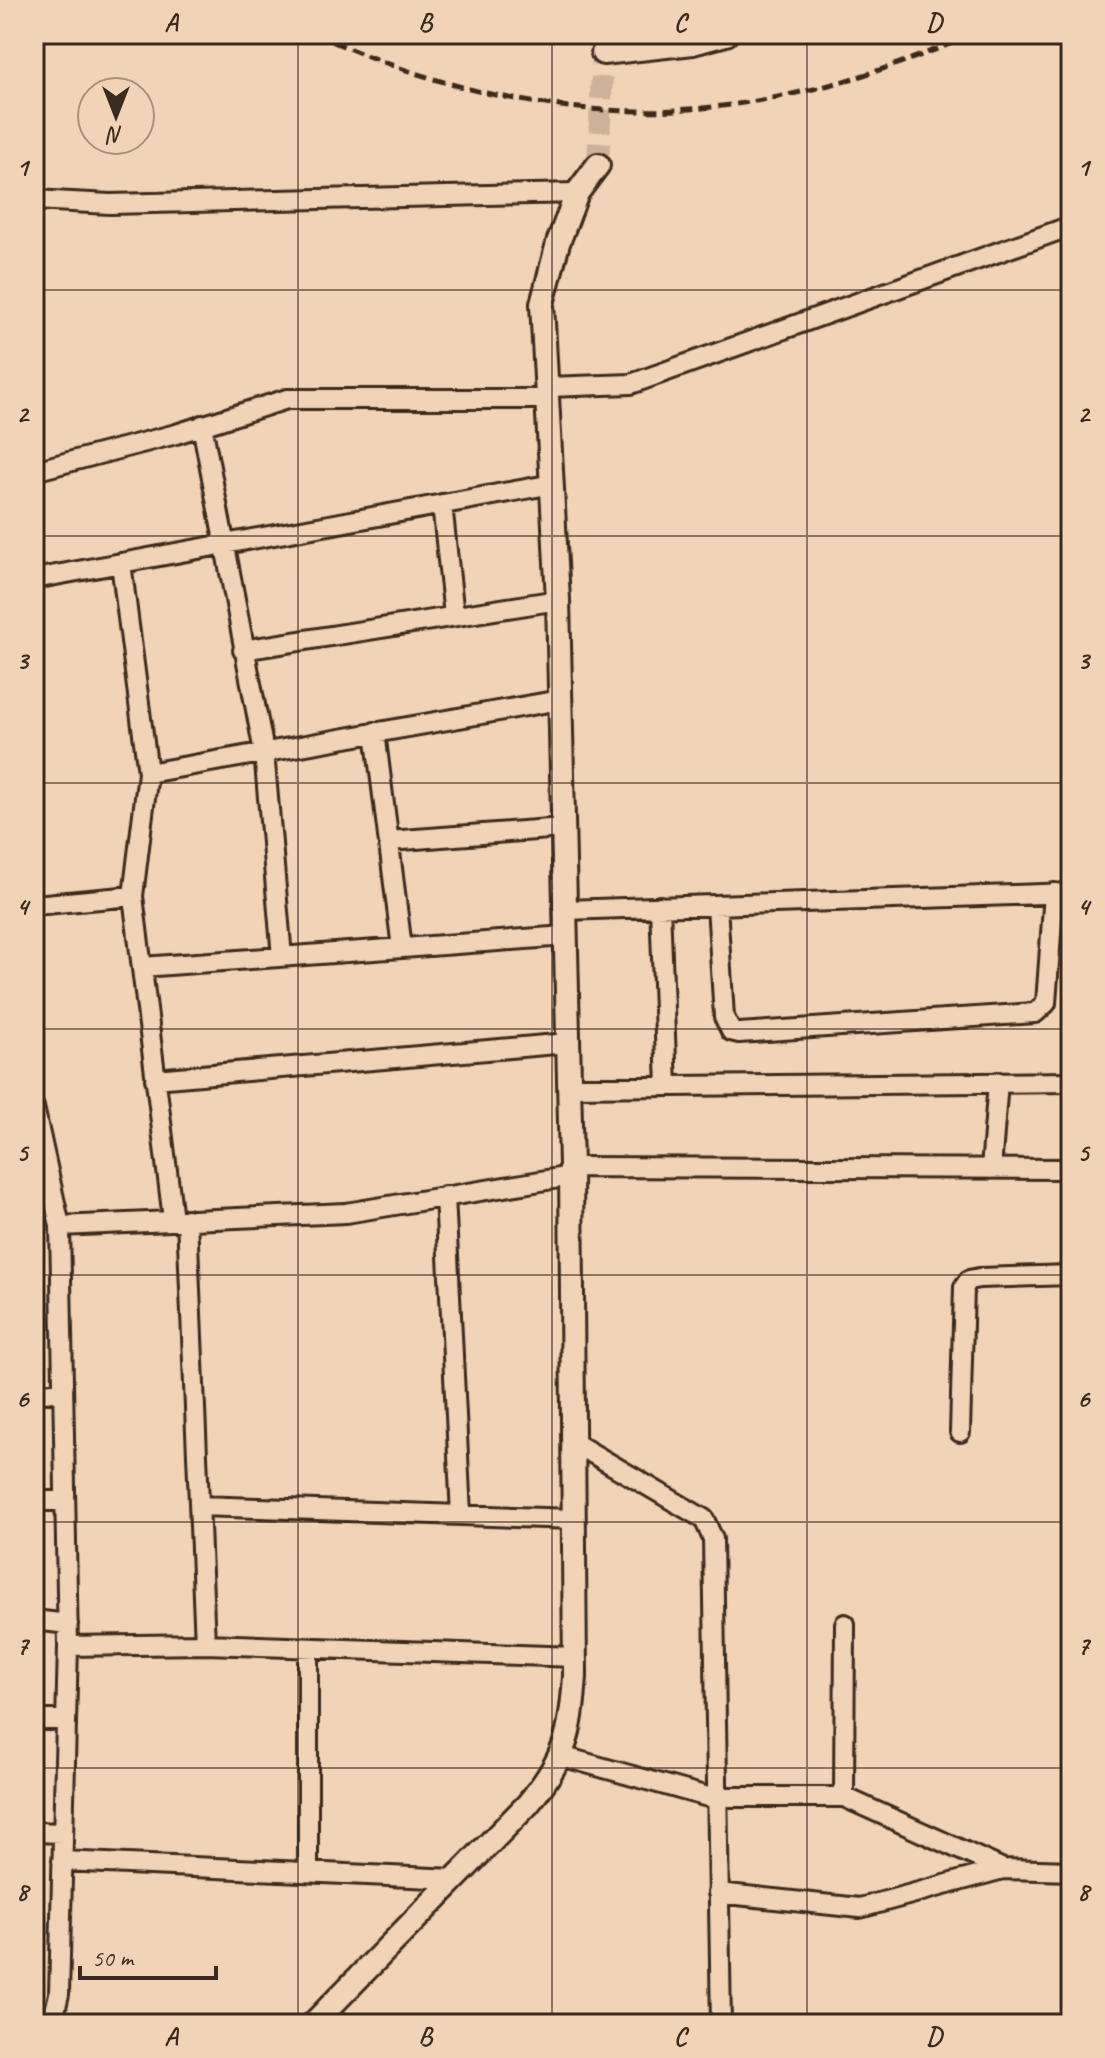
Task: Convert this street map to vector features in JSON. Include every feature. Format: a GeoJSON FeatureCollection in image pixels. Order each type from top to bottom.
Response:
{"type":"FeatureCollection","features":[{"type":"Feature","properties":{"kind":"street"},"geometry":{"type":"LineString","coordinates":[[603,53],[693,43],[726,34]]}},
{"type":"Feature","properties":{"kind":"street"},"geometry":{"type":"LineString","coordinates":[[313,2024],[528,1804],[561,1756],[571,1731],[575,1657],[571,1172],[558,600],[542,304],[558,243],[577,193],[598,165]]}},
{"type":"Feature","properties":{"kind":"street"},"geometry":{"type":"LineString","coordinates":[[34,200],[110,204],[577,193]]}},
{"type":"Feature","properties":{"kind":"street"},"geometry":{"type":"LineString","coordinates":[[34,471],[202,425],[274,401],[302,397],[548,393],[631,384],[1071,226]]}},
{"type":"Feature","properties":{"kind":"street"},"geometry":{"type":"LineString","coordinates":[[202,425],[222,544],[264,752],[282,957]]}},
{"type":"Feature","properties":{"kind":"street"},"geometry":{"type":"LineString","coordinates":[[34,579],[553,484]]}},
{"type":"Feature","properties":{"kind":"street"},"geometry":{"type":"LineString","coordinates":[[442,504],[454,616]]}},
{"type":"Feature","properties":{"kind":"street"},"geometry":{"type":"LineString","coordinates":[[121,563],[148,773],[133,896],[155,1079],[180,1219],[200,1506],[205,1644]]}},
{"type":"Feature","properties":{"kind":"street"},"geometry":{"type":"LineString","coordinates":[[243,650],[558,600]]}},
{"type":"Feature","properties":{"kind":"street"},"geometry":{"type":"LineString","coordinates":[[148,773],[560,700]]}},
{"type":"Feature","properties":{"kind":"street"},"geometry":{"type":"LineString","coordinates":[[375,732],[402,948]]}},
{"type":"Feature","properties":{"kind":"street"},"geometry":{"type":"LineString","coordinates":[[389,841],[563,828]]}},
{"type":"Feature","properties":{"kind":"street"},"geometry":{"type":"LineString","coordinates":[[565,910],[1062,893],[1046,1003],[1035,1013],[739,1033],[731,1031],[724,1017],[717,905]]}},
{"type":"Feature","properties":{"kind":"street"},"geometry":{"type":"LineString","coordinates":[[34,905],[133,896]]}},
{"type":"Feature","properties":{"kind":"street"},"geometry":{"type":"LineString","coordinates":[[660,906],[667,1086]]}},
{"type":"Feature","properties":{"kind":"street"},"geometry":{"type":"LineString","coordinates":[[142,967],[566,936]]}},
{"type":"Feature","properties":{"kind":"street"},"geometry":{"type":"LineString","coordinates":[[155,1079],[568,1043]]}},
{"type":"Feature","properties":{"kind":"street"},"geometry":{"type":"LineString","coordinates":[[991,1169],[998,1082]]}},
{"type":"Feature","properties":{"kind":"street"},"geometry":{"type":"LineString","coordinates":[[569,1087],[1071,1082]]}},
{"type":"Feature","properties":{"kind":"street"},"geometry":{"type":"LineString","coordinates":[[34,1107],[60,1226],[68,1624],[59,1994],[52,2024]]}},
{"type":"Feature","properties":{"kind":"street"},"geometry":{"type":"LineString","coordinates":[[60,1226],[346,1213],[571,1172],[1071,1169]]}},
{"type":"Feature","properties":{"kind":"street"},"geometry":{"type":"LineString","coordinates":[[34,1194],[53,1195]]}},
{"type":"Feature","properties":{"kind":"street"},"geometry":{"type":"LineString","coordinates":[[445,1196],[461,1515]]}},
{"type":"Feature","properties":{"kind":"street"},"geometry":{"type":"LineString","coordinates":[[960,1432],[964,1287],[969,1280],[979,1278],[1071,1275]]}},
{"type":"Feature","properties":{"kind":"street"},"geometry":{"type":"LineString","coordinates":[[34,1394],[63,1391]]}},
{"type":"Feature","properties":{"kind":"street"},"geometry":{"type":"LineString","coordinates":[[573,1442],[697,1514],[710,1529],[713,1539],[721,2024]]}},
{"type":"Feature","properties":{"kind":"street"},"geometry":{"type":"LineString","coordinates":[[34,1501],[65,1501]]}},
{"type":"Feature","properties":{"kind":"street"},"geometry":{"type":"LineString","coordinates":[[200,1506],[574,1519]]}},
{"type":"Feature","properties":{"kind":"street"},"geometry":{"type":"LineString","coordinates":[[34,1620],[68,1624]]}},
{"type":"Feature","properties":{"kind":"street"},"geometry":{"type":"LineString","coordinates":[[844,1797],[845,1624]]}},
{"type":"Feature","properties":{"kind":"street"},"geometry":{"type":"LineString","coordinates":[[68,1646],[205,1644],[575,1657]]}},
{"type":"Feature","properties":{"kind":"street"},"geometry":{"type":"LineString","coordinates":[[308,1648],[308,1872]]}},
{"type":"Feature","properties":{"kind":"street"},"geometry":{"type":"LineString","coordinates":[[34,1720],[66,1720]]}},
{"type":"Feature","properties":{"kind":"street"},"geometry":{"type":"LineString","coordinates":[[561,1756],[716,1798],[844,1797],[1003,1869]]}},
{"type":"Feature","properties":{"kind":"street"},"geometry":{"type":"LineString","coordinates":[[34,1832],[63,1833]]}},
{"type":"Feature","properties":{"kind":"street"},"geometry":{"type":"LineString","coordinates":[[62,1861],[455,1879]]}},
{"type":"Feature","properties":{"kind":"street"},"geometry":{"type":"LineString","coordinates":[[718,1893],[860,1908],[1003,1869],[1071,1871]]}},
{"type":"Feature","properties":{"kind":"tunnel"},"geometry":{"type":"LineString","coordinates":[[598,165],[603,53]]}},
{"type":"Feature","properties":{"kind":"railway"},"geometry":{"type":"LineString","coordinates":[[316,34],[401,68],[483,92],[564,107],[644,111],[725,106],[806,91],[888,67],[973,34]]}}]}
